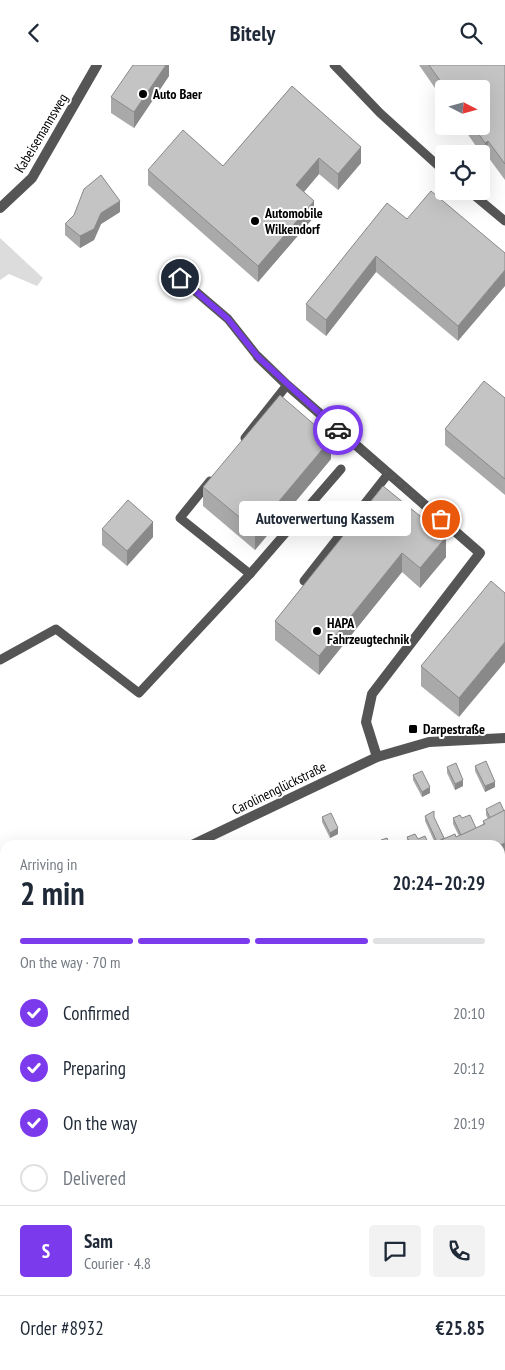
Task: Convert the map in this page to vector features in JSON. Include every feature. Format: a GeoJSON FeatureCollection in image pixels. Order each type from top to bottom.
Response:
{"type":"FeatureCollection","features":[{"type":"Feature","properties":{"kind":"street","name":"Kabeisemannsweg"},"geometry":{"type":"LineString","coordinates":[[0,208],[32,178],[98,65]]}},
{"type":"Feature","properties":{"kind":"street"},"geometry":{"type":"LineString","coordinates":[[258,357],[287,385],[480,553],[372,694],[366,722],[377,757]]}},
{"type":"Feature","properties":{"kind":"street","name":"Carolinenglückstraße"},"geometry":{"type":"LineString","coordinates":[[203,840],[377,757],[429,742],[505,738]]}},
{"type":"Feature","properties":{"kind":"lane"},"geometry":{"type":"LineString","coordinates":[[334,65],[380,113],[435,163]]}},
{"type":"Feature","properties":{"kind":"lane"},"geometry":{"type":"LineString","coordinates":[[479,200],[505,221]]}},
{"type":"Feature","properties":{"kind":"lane"},"geometry":{"type":"LineString","coordinates":[[180,278],[228,319],[258,357]]}},
{"type":"Feature","properties":{"kind":"lane"},"geometry":{"type":"LineString","coordinates":[[239,444],[287,385]]}},
{"type":"Feature","properties":{"kind":"lane"},"geometry":{"type":"LineString","coordinates":[[0,660],[56,629],[139,693],[250,574],[341,469]]}},
{"type":"Feature","properties":{"kind":"lane"},"geometry":{"type":"LineString","coordinates":[[216,474],[180,518],[250,574]]}},
{"type":"Feature","properties":{"kind":"lane"},"geometry":{"type":"LineString","coordinates":[[304,581],[388,474]]}},
{"type":"Feature","properties":{"kind":"shaded area"},"geometry":{"type":"Polygon","coordinates":[[[0,238],[43,278],[37,286],[9,274],[0,280],[0,238]]]}},
{"type":"Feature","properties":{"kind":"building"},"geometry":{"type":"Polygon","coordinates":[[[133,65],[166,65],[134,112],[111,97],[133,65]]]}},
{"type":"Feature","properties":{"kind":"building"},"geometry":{"type":"Polygon","coordinates":[[[429,65],[505,65],[505,164],[488,141],[485,143],[479,135],[490,135],[490,80],[440,80],[429,65]]]}},
{"type":"Feature","properties":{"kind":"building"},"geometry":{"type":"Polygon","coordinates":[[[292,86],[361,147],[338,174],[319,158],[296,185],[314,201],[258,266],[148,170],[183,130],[223,166],[292,86]]]}},
{"type":"Feature","properties":{"kind":"building"},"geometry":{"type":"Polygon","coordinates":[[[101,175],[120,201],[101,213],[94,229],[80,236],[65,224],[74,215],[84,189],[101,175]]]}},
{"type":"Feature","properties":{"kind":"building"},"geometry":{"type":"Polygon","coordinates":[[[431,191],[435,194],[435,200],[442,200],[505,253],[505,270],[458,326],[376,256],[326,320],[306,304],[387,203],[407,219],[431,191]]]}},
{"type":"Feature","properties":{"kind":"building"},"geometry":{"type":"Polygon","coordinates":[[[484,381],[505,398],[505,479],[445,429],[484,381]]]}},
{"type":"Feature","properties":{"kind":"building"},"geometry":{"type":"Polygon","coordinates":[[[280,395],[331,439],[255,530],[203,487],[280,395]]]}},
{"type":"Feature","properties":{"kind":"building"},"geometry":{"type":"Polygon","coordinates":[[[383,486],[446,537],[420,568],[402,553],[319,656],[275,621],[383,486]]]}},
{"type":"Feature","properties":{"kind":"building"},"geometry":{"type":"Polygon","coordinates":[[[128,500],[153,522],[127,551],[102,529],[128,500]]]}},
{"type":"Feature","properties":{"kind":"building"},"geometry":{"type":"Polygon","coordinates":[[[491,581],[505,593],[505,642],[459,698],[421,666],[491,581]]]}},
{"type":"Feature","properties":{"kind":"building"},"geometry":{"type":"Polygon","coordinates":[[[486,761],[495,782],[485,786],[475,766],[486,761]]]}},
{"type":"Feature","properties":{"kind":"building"},"geometry":{"type":"Polygon","coordinates":[[[456,763],[463,780],[455,784],[447,767],[456,763]]]}},
{"type":"Feature","properties":{"kind":"building"},"geometry":{"type":"Polygon","coordinates":[[[422,771],[430,787],[422,792],[413,775],[422,771]]]}},
{"type":"Feature","properties":{"kind":"building"},"geometry":{"type":"Polygon","coordinates":[[[500,802],[504,811],[490,818],[486,809],[500,802]]]}},
{"type":"Feature","properties":{"kind":"building"},"geometry":{"type":"Polygon","coordinates":[[[505,810],[505,840],[441,840],[455,834],[456,837],[485,824],[483,821],[505,810]]]}},
{"type":"Feature","properties":{"kind":"building"},"geometry":{"type":"Polygon","coordinates":[[[434,811],[434,817],[444,838],[436,840],[425,816],[434,811]]]}},
{"type":"Feature","properties":{"kind":"building"},"geometry":{"type":"Polygon","coordinates":[[[331,813],[338,828],[330,833],[322,817],[331,813]]]}},
{"type":"Feature","properties":{"kind":"building"},"geometry":{"type":"Polygon","coordinates":[[[460,815],[462,818],[470,815],[476,828],[461,835],[453,818],[460,815]]]}},
{"type":"Feature","properties":{"kind":"building"},"geometry":{"type":"Polygon","coordinates":[[[415,834],[418,839],[425,836],[427,840],[408,840],[407,837],[415,834]]]}},
{"type":"Feature","properties":{"kind":"way so far"},"geometry":{"type":"LineString","coordinates":[[338,430],[441,519]]}},
{"type":"Feature","properties":{"kind":"place","name":"Auto Baer"},"geometry":{"type":"Point","coordinates":[143,94]}},
{"type":"Feature","properties":{"kind":"place","name":"Automobile Wilkendorf"},"geometry":{"type":"Point","coordinates":[255,221]}},
{"type":"Feature","properties":{"kind":"place","name":"Autoverwertung Kassem"},"geometry":{"type":"Point","coordinates":[441,519]}},
{"type":"Feature","properties":{"kind":"place","name":"HAPA Fahrzeugtechnik"},"geometry":{"type":"Point","coordinates":[317,631]}},
{"type":"Feature","properties":{"kind":"place","name":"Darpestraße"},"geometry":{"type":"Point","coordinates":[413,729]}},
{"type":"Feature","properties":{"kind":"route"},"geometry":{"type":"LineString","coordinates":[[180,278],[228,319],[258,357],[338,430]]}}]}
